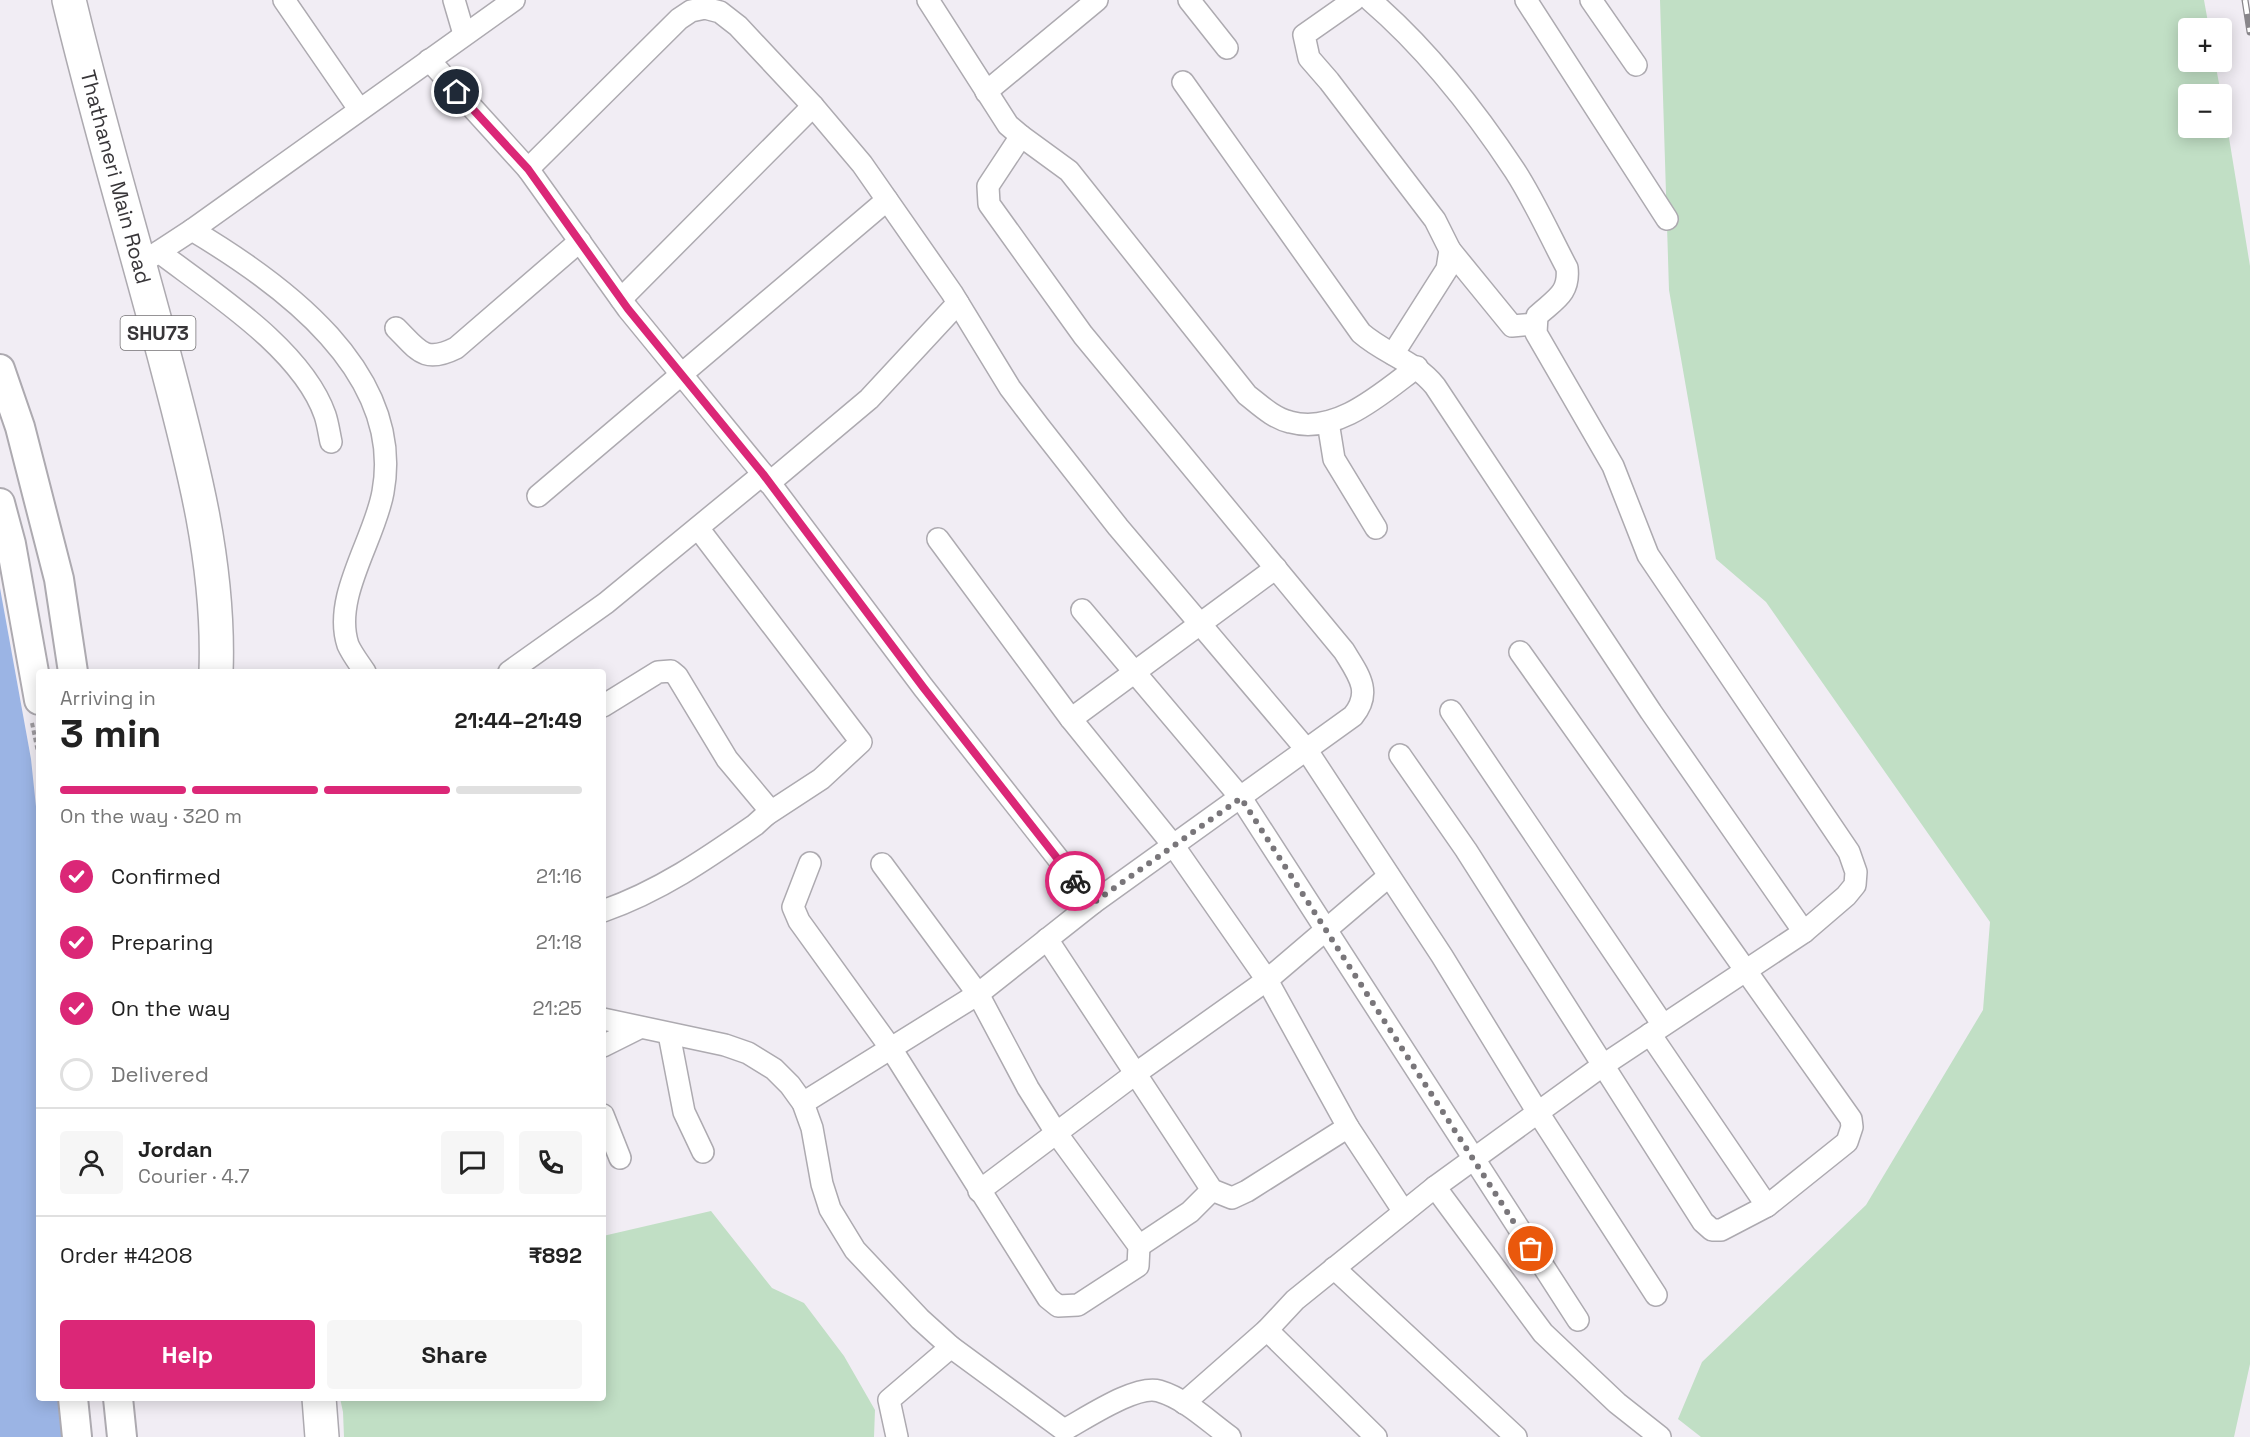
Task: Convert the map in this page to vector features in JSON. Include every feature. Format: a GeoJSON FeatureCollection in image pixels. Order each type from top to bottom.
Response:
{"type":"FeatureCollection","features":[{"type":"Feature","properties":{"kind":"main road","name":"Thathaneri Main Road"},"geometry":{"type":"LineString","coordinates":[[69,0],[149,258],[208,531],[217,650],[216,669]]}},
{"type":"Feature","properties":{"kind":"main road"},"geometry":{"type":"LineString","coordinates":[[319,1401],[322,1437]]}},
{"type":"Feature","properties":{"kind":"street"},"geometry":{"type":"LineString","coordinates":[[284,0],[359,109]]}},
{"type":"Feature","properties":{"kind":"street"},"geometry":{"type":"LineString","coordinates":[[454,0],[464,34]]}},
{"type":"Feature","properties":{"kind":"street"},"geometry":{"type":"LineString","coordinates":[[331,442],[322,408],[294,364],[222,300],[149,258],[192,230],[514,0]]}},
{"type":"Feature","properties":{"kind":"street"},"geometry":{"type":"LineString","coordinates":[[928,0],[1008,125],[1069,171],[1247,395],[1269,413],[1289,422],[1315,426],[1328,422],[1368,403],[1417,367]]}},
{"type":"Feature","properties":{"kind":"street"},"geometry":{"type":"LineString","coordinates":[[986,92],[1096,0]]}},
{"type":"Feature","properties":{"kind":"street"},"geometry":{"type":"LineString","coordinates":[[1189,0],[1227,48]]}},
{"type":"Feature","properties":{"kind":"street"},"geometry":{"type":"LineString","coordinates":[[1354,0],[1304,35],[1309,58],[1435,220],[1449,250],[1512,326],[1535,324]]}},
{"type":"Feature","properties":{"kind":"street"},"geometry":{"type":"LineString","coordinates":[[1184,1403],[1267,1330],[1295,1300],[1435,1186],[1602,1066],[1804,932],[1846,896],[1855,885],[1856,872],[1849,852],[1648,555],[1613,466],[1536,333],[1537,316],[1565,291],[1569,282],[1568,268],[1516,173],[1481,123],[1410,34],[1370,0]]}},
{"type":"Feature","properties":{"kind":"street"},"geometry":{"type":"LineString","coordinates":[[1526,0],[1667,219]]}},
{"type":"Feature","properties":{"kind":"street"},"geometry":{"type":"LineString","coordinates":[[1591,0],[1636,65]]}},
{"type":"Feature","properties":{"kind":"street"},"geometry":{"type":"LineString","coordinates":[[528,169],[691,5],[720,12],[738,26],[813,106],[862,164],[958,303],[1010,388],[1038,425],[1118,527],[1306,749],[1656,1295]]}},
{"type":"Feature","properties":{"kind":"street"},"geometry":{"type":"LineString","coordinates":[[429,60],[528,169],[621,298],[766,478],[923,687],[1093,903]]}},
{"type":"Feature","properties":{"kind":"street"},"geometry":{"type":"LineString","coordinates":[[1183,82],[1361,333],[1376,346],[1417,367],[1435,386],[1651,712],[1804,932]]}},
{"type":"Feature","properties":{"kind":"street"},"geometry":{"type":"LineString","coordinates":[[621,298],[813,106]]}},
{"type":"Feature","properties":{"kind":"street"},"geometry":{"type":"LineString","coordinates":[[803,1103],[892,1050],[978,994],[1093,903],[1353,716],[1363,704],[1364,692],[1358,673],[1344,651],[1083,334],[989,204],[988,186],[1021,136]]}},
{"type":"Feature","properties":{"kind":"street"},"geometry":{"type":"LineString","coordinates":[[538,496],[887,200]]}},
{"type":"Feature","properties":{"kind":"street"},"geometry":{"type":"LineString","coordinates":[[192,230],[242,260],[292,298],[330,336],[361,376],[385,447],[384,492],[351,588],[344,624],[349,646],[362,669]]}},
{"type":"Feature","properties":{"kind":"street"},"geometry":{"type":"LineString","coordinates":[[396,328],[420,352],[431,357],[456,348],[580,241]]}},
{"type":"Feature","properties":{"kind":"street"},"geometry":{"type":"LineString","coordinates":[[1393,354],[1447,269],[1449,250]]}},
{"type":"Feature","properties":{"kind":"street"},"geometry":{"type":"LineString","coordinates":[[513,669],[606,603],[698,528],[869,399],[958,303]]}},
{"type":"Feature","properties":{"kind":"street"},"geometry":{"type":"LineString","coordinates":[[0,369],[20,427],[59,579],[73,669]]}},
{"type":"Feature","properties":{"kind":"street"},"geometry":{"type":"LineString","coordinates":[[1328,422],[1334,459],[1376,528]]}},
{"type":"Feature","properties":{"kind":"street"},"geometry":{"type":"LineString","coordinates":[[0,503],[11,544],[36,683]]}},
{"type":"Feature","properties":{"kind":"street"},"geometry":{"type":"LineString","coordinates":[[606,910],[629,902],[680,876],[821,779],[861,741],[698,528]]}},
{"type":"Feature","properties":{"kind":"street"},"geometry":{"type":"LineString","coordinates":[[938,539],[1071,719],[1173,845],[1267,980],[1348,1126],[1404,1212]]}},
{"type":"Feature","properties":{"kind":"street"},"geometry":{"type":"LineString","coordinates":[[1071,719],[1276,568]]}},
{"type":"Feature","properties":{"kind":"street"},"geometry":{"type":"LineString","coordinates":[[1082,610],[1241,798],[1578,1320]]}},
{"type":"Feature","properties":{"kind":"street"},"geometry":{"type":"LineString","coordinates":[[1400,755],[1466,850],[1703,1222],[1712,1230],[1731,1227],[1767,1206],[1847,1142],[1852,1127],[1851,1119],[1520,652]]}},
{"type":"Feature","properties":{"kind":"street"},"geometry":{"type":"LineString","coordinates":[[606,704],[658,672],[670,671],[677,676],[727,759],[764,800],[768,808],[766,815]]}},
{"type":"Feature","properties":{"kind":"street"},"geometry":{"type":"LineString","coordinates":[[1451,711],[1767,1206]]}},
{"type":"Feature","properties":{"kind":"street"},"geometry":{"type":"LineString","coordinates":[[810,863],[794,907],[799,921],[892,1050],[1048,1298],[1058,1306],[1078,1305],[1130,1274],[1138,1266],[1139,1246],[1057,1134],[1028,1088],[978,994],[882,864]]}},
{"type":"Feature","properties":{"kind":"street"},"geometry":{"type":"LineString","coordinates":[[979,1191],[1135,1074],[1267,980],[1389,876]]}},
{"type":"Feature","properties":{"kind":"street"},"geometry":{"type":"LineString","coordinates":[[1047,939],[1212,1190],[1232,1198],[1247,1191],[1348,1126]]}},
{"type":"Feature","properties":{"kind":"street"},"geometry":{"type":"LineString","coordinates":[[606,1020],[725,1045],[748,1053],[774,1069],[803,1103],[812,1128],[822,1184],[830,1209],[855,1250],[920,1319],[951,1347],[1064,1435],[1141,1392],[1157,1390],[1184,1403],[1230,1437]]}},
{"type":"Feature","properties":{"kind":"street"},"geometry":{"type":"LineString","coordinates":[[606,1044],[639,1028]]}},
{"type":"Feature","properties":{"kind":"street"},"geometry":{"type":"LineString","coordinates":[[669,1034],[684,1112],[703,1152]]}},
{"type":"Feature","properties":{"kind":"street"},"geometry":{"type":"LineString","coordinates":[[606,1123],[620,1158]]}},
{"type":"Feature","properties":{"kind":"street"},"geometry":{"type":"LineString","coordinates":[[1435,1186],[1543,1333],[1617,1403],[1660,1437]]}},
{"type":"Feature","properties":{"kind":"street"},"geometry":{"type":"LineString","coordinates":[[1139,1246],[1190,1212],[1212,1190]]}},
{"type":"Feature","properties":{"kind":"street"},"geometry":{"type":"LineString","coordinates":[[1334,1268],[1516,1437]]}},
{"type":"Feature","properties":{"kind":"street"},"geometry":{"type":"LineString","coordinates":[[1267,1330],[1376,1437]]}},
{"type":"Feature","properties":{"kind":"street"},"geometry":{"type":"LineString","coordinates":[[897,1437],[889,1400],[951,1347]]}},
{"type":"Feature","properties":{"kind":"street"},"geometry":{"type":"LineString","coordinates":[[73,1401],[77,1437]]}},
{"type":"Feature","properties":{"kind":"street"},"geometry":{"type":"LineString","coordinates":[[118,1401],[123,1437]]}},
{"type":"Feature","properties":{"kind":"green space"},"geometry":{"type":"Polygon","coordinates":[[[1660,0],[2204,0],[2207,18],[2178,18],[2178,72],[2217,72],[2219,84],[2178,84],[2178,138],[2229,138],[2250,266],[2250,1364],[2234,1437],[1701,1437],[1678,1419],[1702,1362],[1866,1205],[1983,1010],[1990,922],[1766,602],[1716,559],[1669,290],[1660,0]]]}},
{"type":"Feature","properties":{"kind":"green space"},"geometry":{"type":"Polygon","coordinates":[[[711,1211],[772,1288],[804,1303],[844,1356],[875,1410],[874,1437],[344,1437],[341,1401],[606,1401],[606,1235],[711,1211]]]}},
{"type":"Feature","properties":{"kind":"water"},"geometry":{"type":"Polygon","coordinates":[[[0,588],[31,759],[36,806],[36,1401],[59,1401],[62,1437],[0,1437],[0,588]]]}},
{"type":"Feature","properties":{"kind":"railway"},"geometry":{"type":"LineString","coordinates":[[2245,0],[2250,32]]}},
{"type":"Feature","properties":{"kind":"way so far"},"geometry":{"type":"LineString","coordinates":[[1075,881],[1093,903],[1241,798],[1531,1249]]}},
{"type":"Feature","properties":{"kind":"route"},"geometry":{"type":"LineString","coordinates":[[457,92],[528,169],[628,309],[763,474],[923,687],[1075,881]]}}]}
